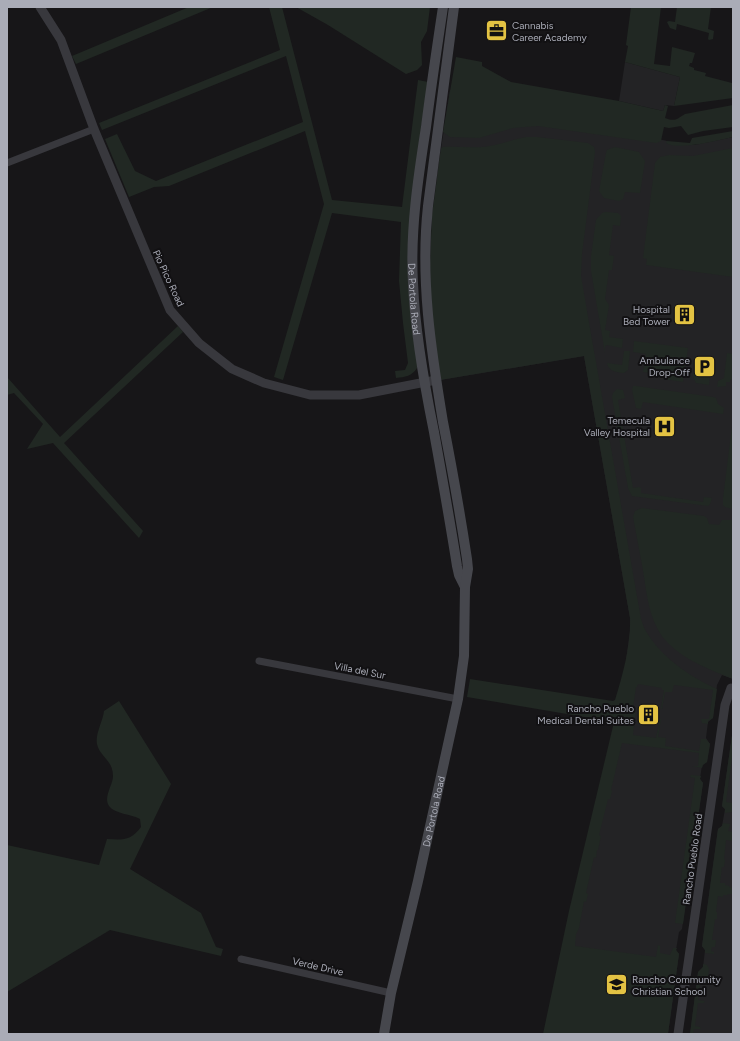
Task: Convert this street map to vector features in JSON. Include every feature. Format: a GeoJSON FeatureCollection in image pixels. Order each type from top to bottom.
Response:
{"type":"FeatureCollection","features":[{"type":"Feature","properties":{"kind":"main road","name":"De Portola Road"},"geometry":{"type":"LineString","coordinates":[[443,7],[418,183],[412,258],[415,320],[424,382],[457,566],[459,575],[465,587]]}},
{"type":"Feature","properties":{"kind":"main road","name":"De Portola Road"},"geometry":{"type":"LineString","coordinates":[[384,1034],[391,993],[418,881],[458,699],[464,656],[465,587],[468,569],[467,559],[436,380],[427,314],[424,261],[425,229],[454,7]]}},
{"type":"Feature","properties":{"kind":"main road"},"geometry":{"type":"LineString","coordinates":[[436,138],[430,129],[441,46],[438,37]]}},
{"type":"Feature","properties":{"kind":"street","name":"Pio Pico Road"},"geometry":{"type":"LineString","coordinates":[[40,7],[61,40],[94,129],[170,310],[199,343],[232,369],[264,383],[310,395],[359,395],[436,380]]}},
{"type":"Feature","properties":{"kind":"street"},"geometry":{"type":"LineString","coordinates":[[7,163],[94,129]]}},
{"type":"Feature","properties":{"kind":"street","name":"Villa del Sur"},"geometry":{"type":"LineString","coordinates":[[259,661],[458,699]]}},
{"type":"Feature","properties":{"kind":"street","name":"Rancho Pueblo Road"},"geometry":{"type":"LineString","coordinates":[[678,1034],[725,705],[732,688]]}},
{"type":"Feature","properties":{"kind":"street","name":"Verde Drive"},"geometry":{"type":"LineString","coordinates":[[241,959],[391,993]]}},
{"type":"Feature","properties":{"kind":"shaded area"},"geometry":{"type":"Polygon","coordinates":[[[189,7],[213,7],[76,64],[72,56],[189,7]]]}},
{"type":"Feature","properties":{"kind":"shaded area"},"geometry":{"type":"Polygon","coordinates":[[[269,7],[282,7],[332,200],[402,207],[418,80],[428,82],[417,157],[417,368],[408,376],[396,378],[395,371],[405,370],[408,363],[399,281],[401,222],[332,213],[283,380],[274,377],[324,204],[305,131],[169,186],[154,187],[129,197],[105,139],[117,134],[135,171],[156,181],[303,122],[286,56],[102,130],[99,123],[280,50],[269,7]]]}},
{"type":"Feature","properties":{"kind":"shaded area"},"geometry":{"type":"Polygon","coordinates":[[[296,7],[430,7],[427,31],[421,42],[422,65],[417,70],[406,74],[328,25],[296,7]]]}},
{"type":"Feature","properties":{"kind":"shaded area"},"geometry":{"type":"Polygon","coordinates":[[[631,7],[661,7],[654,64],[670,66],[672,47],[695,53],[692,63],[690,63],[689,66],[694,68],[694,70],[706,73],[705,76],[733,82],[733,98],[674,106],[680,77],[625,62],[628,46],[626,45],[631,7]]]}},
{"type":"Feature","properties":{"kind":"shaded area"},"geometry":{"type":"Polygon","coordinates":[[[677,7],[711,7],[708,29],[714,31],[713,39],[708,39],[709,33],[677,24],[676,30],[670,28],[667,22],[675,22],[677,7]]]}},
{"type":"Feature","properties":{"kind":"shaded area"},"geometry":{"type":"Polygon","coordinates":[[[456,57],[482,62],[482,66],[511,82],[619,101],[663,111],[665,105],[668,106],[665,118],[671,120],[685,114],[733,105],[733,127],[703,131],[688,135],[681,126],[669,128],[664,127],[661,141],[656,143],[538,126],[513,128],[479,138],[450,137],[443,132],[456,57]]]}},
{"type":"Feature","properties":{"kind":"shaded area"},"geometry":{"type":"Polygon","coordinates":[[[625,62],[680,77],[674,106],[665,105],[663,111],[619,101],[625,62]]]}},
{"type":"Feature","properties":{"kind":"shaded area","name":"Temecula Valley Hospital"},"geometry":{"type":"Polygon","coordinates":[[[450,90],[667,141],[667,143],[694,145],[733,137],[733,679],[722,675],[717,685],[713,718],[708,722],[706,738],[710,744],[707,762],[702,765],[700,779],[703,783],[682,929],[679,932],[676,950],[679,954],[668,1034],[548,1034],[616,738],[630,630],[630,618],[584,356],[440,380],[437,175],[450,90]]]}},
{"type":"Feature","properties":{"kind":"shaded area"},"geometry":{"type":"Polygon","coordinates":[[[733,131],[733,137],[709,142],[680,146],[666,143],[667,141],[690,143],[692,138],[733,131]]]}},
{"type":"Feature","properties":{"kind":"shaded area"},"geometry":{"type":"Polygon","coordinates":[[[526,137],[588,143],[594,147],[595,152],[582,254],[581,276],[641,619],[644,628],[662,652],[679,667],[717,689],[713,718],[708,721],[708,724],[702,723],[701,719],[709,719],[713,690],[674,685],[672,692],[665,692],[662,709],[664,690],[662,690],[662,688],[638,684],[636,687],[633,708],[636,709],[633,735],[656,738],[661,719],[658,737],[666,738],[665,746],[699,751],[701,739],[706,739],[710,744],[707,762],[702,768],[692,766],[698,766],[699,753],[622,743],[610,799],[608,799],[599,835],[601,836],[596,858],[594,857],[586,893],[588,894],[586,902],[584,901],[579,928],[576,934],[575,946],[656,957],[658,945],[660,946],[660,953],[670,955],[673,948],[677,948],[676,950],[679,954],[668,1034],[543,1034],[569,911],[614,722],[467,697],[470,679],[613,701],[615,700],[624,670],[628,649],[630,618],[584,356],[440,380],[431,320],[430,263],[432,215],[441,149],[443,147],[484,147],[526,137]]]}},
{"type":"Feature","properties":{"kind":"shaded area"},"geometry":{"type":"Polygon","coordinates":[[[615,147],[639,152],[645,161],[640,193],[625,192],[623,199],[619,201],[604,198],[599,191],[607,150],[615,147]]]}},
{"type":"Feature","properties":{"kind":"shaded area"},"geometry":{"type":"Polygon","coordinates":[[[733,148],[733,277],[646,265],[647,259],[643,258],[655,163],[660,157],[669,155],[693,156],[733,148]]]}},
{"type":"Feature","properties":{"kind":"shaded area"},"geometry":{"type":"Polygon","coordinates":[[[602,213],[618,213],[621,216],[620,226],[613,225],[609,255],[614,256],[612,270],[609,270],[605,299],[609,305],[605,330],[610,331],[609,337],[623,339],[622,348],[607,345],[605,346],[605,353],[591,271],[591,256],[596,220],[602,213]]]}},
{"type":"Feature","properties":{"kind":"shaded area"},"geometry":{"type":"Polygon","coordinates":[[[178,326],[183,332],[64,443],[143,531],[139,538],[53,443],[27,449],[43,424],[14,393],[7,395],[7,377],[60,437],[178,326]]]}},
{"type":"Feature","properties":{"kind":"shaded area"},"geometry":{"type":"Polygon","coordinates":[[[634,341],[688,348],[683,382],[664,379],[659,374],[643,372],[646,354],[633,352],[634,341]]]}},
{"type":"Feature","properties":{"kind":"shaded area"},"geometry":{"type":"Polygon","coordinates":[[[624,351],[630,351],[628,370],[624,373],[611,370],[607,363],[622,365],[624,351]]]}},
{"type":"Feature","properties":{"kind":"shaded area"},"geometry":{"type":"Polygon","coordinates":[[[727,353],[733,354],[733,379],[730,380],[730,382],[726,382],[726,386],[717,387],[718,381],[724,378],[727,353]]]}},
{"type":"Feature","properties":{"kind":"shaded area"},"geometry":{"type":"Polygon","coordinates":[[[695,372],[710,374],[709,385],[696,383],[693,377],[695,372]]]}},
{"type":"Feature","properties":{"kind":"shaded area"},"geometry":{"type":"Polygon","coordinates":[[[633,386],[713,397],[716,398],[718,404],[724,408],[723,414],[643,402],[641,409],[636,408],[632,390],[633,386]]]}},
{"type":"Feature","properties":{"kind":"shaded area"},"geometry":{"type":"Polygon","coordinates":[[[617,389],[623,390],[625,398],[618,400],[633,488],[641,488],[641,493],[703,502],[704,497],[712,498],[708,506],[632,496],[628,488],[612,397],[613,393],[617,389]]]}},
{"type":"Feature","properties":{"kind":"shaded area"},"geometry":{"type":"Polygon","coordinates":[[[733,419],[733,509],[723,505],[723,498],[733,419]]]}},
{"type":"Feature","properties":{"kind":"shaded area"},"geometry":{"type":"Polygon","coordinates":[[[642,508],[704,516],[707,518],[709,524],[719,525],[722,520],[733,520],[733,679],[683,655],[669,644],[657,627],[647,597],[633,517],[635,511],[642,508]]]}},
{"type":"Feature","properties":{"kind":"shaded area"},"geometry":{"type":"Polygon","coordinates":[[[119,701],[171,784],[130,869],[201,913],[216,947],[223,949],[221,956],[110,930],[7,992],[7,845],[99,865],[107,839],[126,839],[134,835],[141,827],[140,819],[115,811],[107,802],[113,776],[109,762],[97,744],[97,736],[104,711],[119,701]]]}},
{"type":"Feature","properties":{"kind":"shaded area"},"geometry":{"type":"Polygon","coordinates":[[[733,728],[733,1034],[690,1034],[698,972],[703,967],[705,950],[702,946],[718,829],[722,826],[725,809],[722,806],[733,728]]]}},
{"type":"Feature","properties":{"kind":"shaded area"},"geometry":{"type":"Polygon","coordinates":[[[733,728],[733,751],[726,802],[733,803],[732,812],[725,813],[725,809],[722,806],[733,728]]]}},
{"type":"Feature","properties":{"kind":"shaded area"},"geometry":{"type":"Polygon","coordinates":[[[691,775],[701,776],[700,779],[703,783],[683,924],[675,923],[695,778],[690,777],[691,775]]]}},
{"type":"Feature","properties":{"kind":"shaded area"},"geometry":{"type":"Polygon","coordinates":[[[723,823],[730,824],[728,831],[733,832],[733,841],[726,840],[725,860],[724,867],[722,867],[720,883],[725,883],[725,885],[733,888],[733,894],[723,895],[723,897],[718,896],[716,912],[717,919],[715,919],[712,940],[716,940],[715,947],[712,947],[711,951],[714,952],[714,954],[705,953],[702,946],[718,829],[723,823]]]}},
{"type":"Feature","properties":{"kind":"shaded area"},"geometry":{"type":"Polygon","coordinates":[[[703,964],[707,965],[709,969],[708,977],[701,977],[698,1000],[705,1002],[698,1003],[695,1026],[700,1027],[701,1029],[694,1029],[693,1034],[690,1034],[698,972],[703,967],[703,964]]]}},
{"type":"Feature","properties":{"kind":"place","name":"Cannabis Career Academy"},"geometry":{"type":"Point","coordinates":[496,31]}},
{"type":"Feature","properties":{"kind":"place","name":"Hospital Bed Tower"},"geometry":{"type":"Point","coordinates":[685,315]}},
{"type":"Feature","properties":{"kind":"place","name":"Ambulance Drop-Off"},"geometry":{"type":"Point","coordinates":[705,366]}},
{"type":"Feature","properties":{"kind":"place","name":"Temecula Valley Hospital"},"geometry":{"type":"Point","coordinates":[665,426]}},
{"type":"Feature","properties":{"kind":"place","name":"Rancho Pueblo Medical Dental Suites"},"geometry":{"type":"Point","coordinates":[649,714]}},
{"type":"Feature","properties":{"kind":"place","name":"Rancho Community Christian School"},"geometry":{"type":"Point","coordinates":[616,985]}}]}
